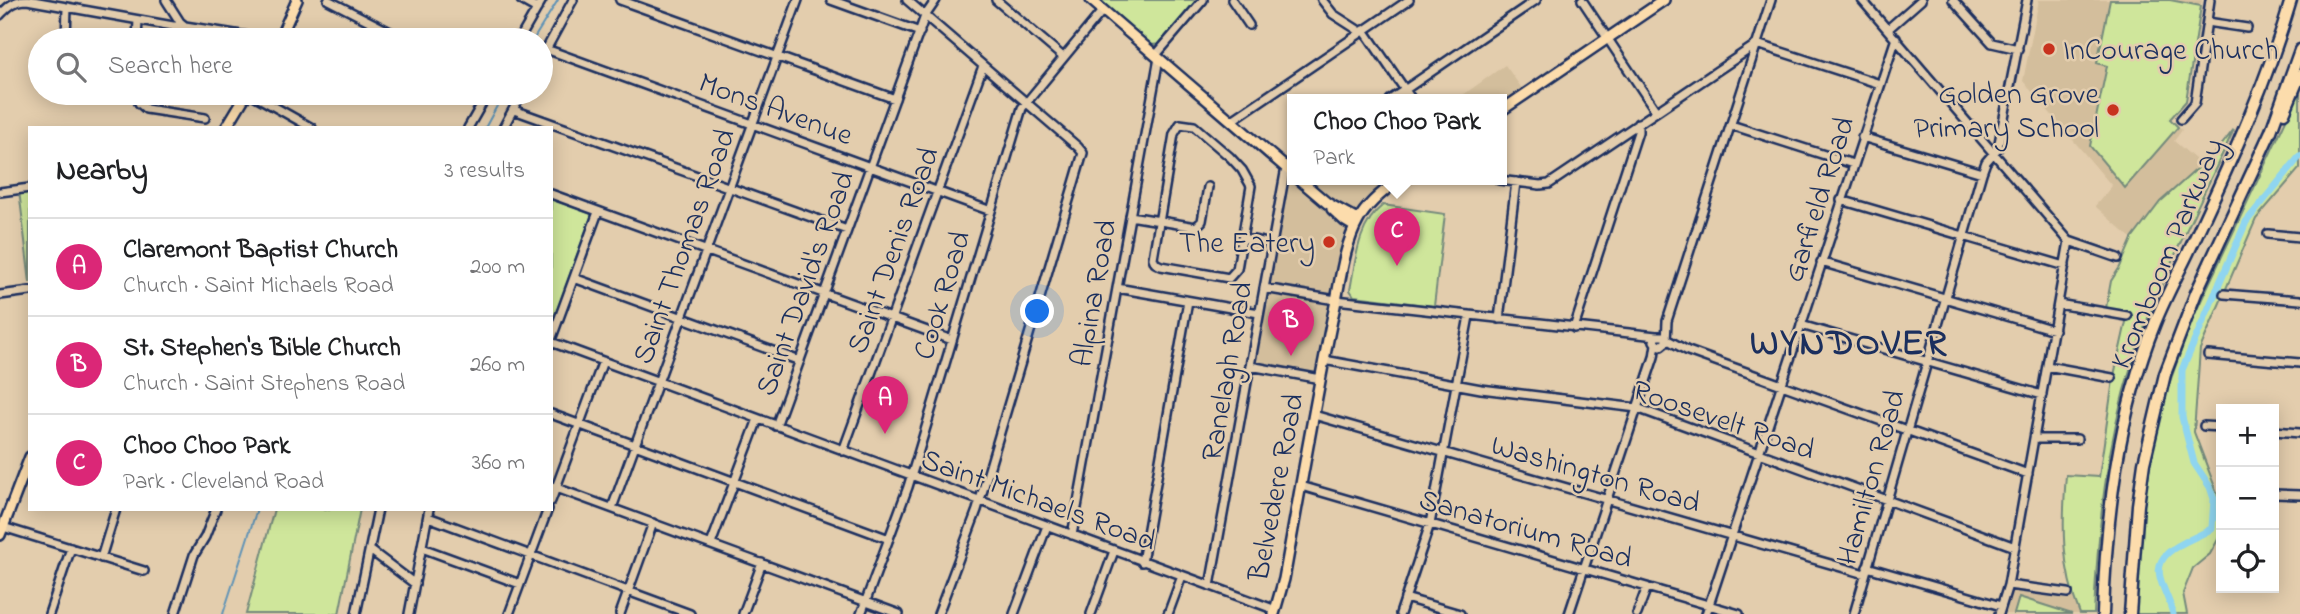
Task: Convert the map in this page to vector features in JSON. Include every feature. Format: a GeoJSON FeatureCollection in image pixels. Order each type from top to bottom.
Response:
{"type":"FeatureCollection","features":[{"type":"Feature","properties":{"kind":"highway"},"geometry":{"type":"LineString","coordinates":[[2283,27],[2285,0]]}},
{"type":"Feature","properties":{"kind":"highway","name":"Kromboom Parkway"},"geometry":{"type":"LineString","coordinates":[[2103,614],[2110,500],[2140,366],[2156,322],[2247,125],[2291,0]]}},
{"type":"Feature","properties":{"kind":"highway","name":"Kromboom Parkway"},"geometry":{"type":"LineString","coordinates":[[2130,614],[2144,463],[2165,374],[2196,293],[2271,131],[2300,50]]}},
{"type":"Feature","properties":{"kind":"highway"},"geometry":{"type":"LineString","coordinates":[[2271,131],[2283,115],[2300,75]]}},
{"type":"Feature","properties":{"kind":"main road"},"geometry":{"type":"LineString","coordinates":[[284,28],[296,0]]}},
{"type":"Feature","properties":{"kind":"main road"},"geometry":{"type":"LineString","coordinates":[[1091,0],[1287,167]]}},
{"type":"Feature","properties":{"kind":"main road"},"geometry":{"type":"LineString","coordinates":[[1507,107],[1664,0]]}},
{"type":"Feature","properties":{"kind":"main road"},"geometry":{"type":"LineString","coordinates":[[227,126],[241,105]]}},
{"type":"Feature","properties":{"kind":"main road"},"geometry":{"type":"LineString","coordinates":[[1306,185],[1327,204],[1357,223]]}},
{"type":"Feature","properties":{"kind":"main road","name":"Belvedere Road"},"geometry":{"type":"LineString","coordinates":[[1275,612],[1284,579],[1336,300],[1357,223],[1376,198],[1393,185]]}},
{"type":"Feature","properties":{"kind":"main road"},"geometry":{"type":"LineString","coordinates":[[2,531],[28,462]]}},
{"type":"Feature","properties":{"kind":"street"},"geometry":{"type":"LineString","coordinates":[[0,15],[10,5],[22,0],[198,28]]}},
{"type":"Feature","properties":{"kind":"street"},"geometry":{"type":"LineString","coordinates":[[166,0],[185,26]]}},
{"type":"Feature","properties":{"kind":"street"},"geometry":{"type":"LineString","coordinates":[[328,0],[383,28]]}},
{"type":"Feature","properties":{"kind":"street"},"geometry":{"type":"LineString","coordinates":[[521,0],[537,9]]}},
{"type":"Feature","properties":{"kind":"street"},"geometry":{"type":"LineString","coordinates":[[526,28],[542,0]]}},
{"type":"Feature","properties":{"kind":"street"},"geometry":{"type":"LineString","coordinates":[[553,36],[573,0]]}},
{"type":"Feature","properties":{"kind":"street"},"geometry":{"type":"LineString","coordinates":[[620,0],[895,99]]}},
{"type":"Feature","properties":{"kind":"street","name":"Saint Thomas Road"},"geometry":{"type":"LineString","coordinates":[[612,508],[797,0]]}},
{"type":"Feature","properties":{"kind":"street"},"geometry":{"type":"LineString","coordinates":[[831,0],[920,32]]}},
{"type":"Feature","properties":{"kind":"street"},"geometry":{"type":"LineString","coordinates":[[907,0],[1083,153],[979,501],[938,614]]}},
{"type":"Feature","properties":{"kind":"street","name":"Saint David's Road"},"geometry":{"type":"LineString","coordinates":[[776,426],[925,16],[936,0]]}},
{"type":"Feature","properties":{"kind":"street"},"geometry":{"type":"LineString","coordinates":[[996,0],[1063,57]]}},
{"type":"Feature","properties":{"kind":"street"},"geometry":{"type":"LineString","coordinates":[[1157,57],[1203,0]]}},
{"type":"Feature","properties":{"kind":"street"},"geometry":{"type":"LineString","coordinates":[[1232,0],[1249,25]]}},
{"type":"Feature","properties":{"kind":"street"},"geometry":{"type":"LineString","coordinates":[[1322,0],[1333,14],[1363,31],[1408,94]]}},
{"type":"Feature","properties":{"kind":"street"},"geometry":{"type":"LineString","coordinates":[[1231,121],[1409,0]]}},
{"type":"Feature","properties":{"kind":"street"},"geometry":{"type":"LineString","coordinates":[[1398,94],[1536,0]]}},
{"type":"Feature","properties":{"kind":"street"},"geometry":{"type":"LineString","coordinates":[[1582,0],[1656,111]]}},
{"type":"Feature","properties":{"kind":"street"},"geometry":{"type":"LineString","coordinates":[[1569,614],[1771,0]]}},
{"type":"Feature","properties":{"kind":"street"},"geometry":{"type":"LineString","coordinates":[[1862,0],[2069,241],[2118,258]]}},
{"type":"Feature","properties":{"kind":"street"},"geometry":{"type":"LineString","coordinates":[[1888,29],[1921,0]]}},
{"type":"Feature","properties":{"kind":"street"},"geometry":{"type":"LineString","coordinates":[[1952,0],[1992,43],[2018,50]]}},
{"type":"Feature","properties":{"kind":"street","name":"Hamilton Road"},"geometry":{"type":"LineString","coordinates":[[1854,614],[1982,173],[1986,162],[1998,148],[2027,0]]}},
{"type":"Feature","properties":{"kind":"street"},"geometry":{"type":"LineString","coordinates":[[2181,119],[2195,103],[2210,0]]}},
{"type":"Feature","properties":{"kind":"street"},"geometry":{"type":"LineString","coordinates":[[66,28],[67,7]]}},
{"type":"Feature","properties":{"kind":"street"},"geometry":{"type":"LineString","coordinates":[[156,23],[167,19],[171,8]]}},
{"type":"Feature","properties":{"kind":"street","name":"Cook Road"},"geometry":{"type":"LineString","coordinates":[[861,614],[911,476],[1025,102],[1103,10]]}},
{"type":"Feature","properties":{"kind":"street"},"geometry":{"type":"LineString","coordinates":[[138,20],[138,28]]}},
{"type":"Feature","properties":{"kind":"street"},"geometry":{"type":"LineString","coordinates":[[2207,22],[2247,28]]}},
{"type":"Feature","properties":{"kind":"street","name":"Garfield Road"},"geometry":{"type":"LineString","coordinates":[[1706,614],[1896,38]]}},
{"type":"Feature","properties":{"kind":"street"},"geometry":{"type":"LineString","coordinates":[[1757,44],[1880,84]]}},
{"type":"Feature","properties":{"kind":"street"},"geometry":{"type":"LineString","coordinates":[[1507,181],[1549,184],[1757,44]]}},
{"type":"Feature","properties":{"kind":"street","name":"Mons Avenue"},"geometry":{"type":"LineString","coordinates":[[553,52],[991,211]]}},
{"type":"Feature","properties":{"kind":"street","name":"Alpina Road"},"geometry":{"type":"LineString","coordinates":[[1072,535],[1157,57]]}},
{"type":"Feature","properties":{"kind":"street","name":"Saint Denis Road"},"geometry":{"type":"LineString","coordinates":[[844,451],[983,66]]}},
{"type":"Feature","properties":{"kind":"street"},"geometry":{"type":"LineString","coordinates":[[141,105],[145,109],[205,118]]}},
{"type":"Feature","properties":{"kind":"street"},"geometry":{"type":"LineString","coordinates":[[271,105],[308,126]]}},
{"type":"Feature","properties":{"kind":"street"},"geometry":{"type":"LineString","coordinates":[[469,126],[481,105]]}},
{"type":"Feature","properties":{"kind":"street"},"geometry":{"type":"LineString","coordinates":[[504,126],[516,105]]}},
{"type":"Feature","properties":{"kind":"street"},"geometry":{"type":"LineString","coordinates":[[513,110],[847,230]]}},
{"type":"Feature","properties":{"kind":"street"},"geometry":{"type":"LineString","coordinates":[[1574,328],[1638,132],[1638,123]]}},
{"type":"Feature","properties":{"kind":"street"},"geometry":{"type":"LineString","coordinates":[[1180,124],[1194,126],[1230,157],[1247,177],[1251,190],[1244,236],[1237,269],[1232,276],[1222,278],[1155,264],[1153,254],[1158,221],[1175,129],[1180,124]]}},
{"type":"Feature","properties":{"kind":"street"},"geometry":{"type":"LineString","coordinates":[[1731,125],[1853,164]]}},
{"type":"Feature","properties":{"kind":"street"},"geometry":{"type":"LineString","coordinates":[[1862,137],[1982,173]]}},
{"type":"Feature","properties":{"kind":"street","name":"Ranelagh Road"},"geometry":{"type":"LineString","coordinates":[[1210,586],[1287,172]]}},
{"type":"Feature","properties":{"kind":"street"},"geometry":{"type":"LineString","coordinates":[[1499,319],[1516,182]]}},
{"type":"Feature","properties":{"kind":"street"},"geometry":{"type":"LineString","coordinates":[[1130,216],[1197,227],[1202,221],[1208,187]]}},
{"type":"Feature","properties":{"kind":"street"},"geometry":{"type":"LineString","coordinates":[[0,192],[28,188]]}},
{"type":"Feature","properties":{"kind":"street"},"geometry":{"type":"LineString","coordinates":[[553,195],[951,340]]}},
{"type":"Feature","properties":{"kind":"street"},"geometry":{"type":"LineString","coordinates":[[1842,200],[2065,266]]}},
{"type":"Feature","properties":{"kind":"street"},"geometry":{"type":"LineString","coordinates":[[553,336],[598,212]]}},
{"type":"Feature","properties":{"kind":"street"},"geometry":{"type":"LineString","coordinates":[[2268,234],[2300,237]]}},
{"type":"Feature","properties":{"kind":"street"},"geometry":{"type":"LineString","coordinates":[[1244,236],[1272,242]]}},
{"type":"Feature","properties":{"kind":"street"},"geometry":{"type":"LineString","coordinates":[[2000,610],[2008,585],[2069,241]]}},
{"type":"Feature","properties":{"kind":"street"},"geometry":{"type":"LineString","coordinates":[[1821,262],[2054,330]]}},
{"type":"Feature","properties":{"kind":"street"},"geometry":{"type":"LineString","coordinates":[[574,278],[800,360]]}},
{"type":"Feature","properties":{"kind":"street"},"geometry":{"type":"LineString","coordinates":[[1117,288],[1259,313]]}},
{"type":"Feature","properties":{"kind":"street"},"geometry":{"type":"LineString","coordinates":[[1264,288],[1336,300],[1660,340],[2028,474]]}},
{"type":"Feature","properties":{"kind":"street"},"geometry":{"type":"LineString","coordinates":[[0,295],[28,291]]}},
{"type":"Feature","properties":{"kind":"street"},"geometry":{"type":"LineString","coordinates":[[2224,294],[2300,299]]}},
{"type":"Feature","properties":{"kind":"street"},"geometry":{"type":"LineString","coordinates":[[1142,562],[1188,301]]}},
{"type":"Feature","properties":{"kind":"street"},"geometry":{"type":"LineString","coordinates":[[2058,304],[2127,316]]}},
{"type":"Feature","properties":{"kind":"street"},"geometry":{"type":"LineString","coordinates":[[1400,614],[1430,524],[1469,316]]}},
{"type":"Feature","properties":{"kind":"street"},"geometry":{"type":"LineString","coordinates":[[1801,325],[2042,395]]}},
{"type":"Feature","properties":{"kind":"street","name":"Saint Michaels Road"},"geometry":{"type":"LineString","coordinates":[[553,342],[1275,612]]}},
{"type":"Feature","properties":{"kind":"street"},"geometry":{"type":"LineString","coordinates":[[2208,355],[2300,363]]}},
{"type":"Feature","properties":{"kind":"street","name":"Roosevelt Road"},"geometry":{"type":"LineString","coordinates":[[1324,360],[1456,385],[1637,408],[2015,547]]}},
{"type":"Feature","properties":{"kind":"street"},"geometry":{"type":"LineString","coordinates":[[603,361],[554,487],[899,614]]}},
{"type":"Feature","properties":{"kind":"street"},"geometry":{"type":"LineString","coordinates":[[1250,366],[1321,379]]}},
{"type":"Feature","properties":{"kind":"street"},"geometry":{"type":"LineString","coordinates":[[2047,366],[2112,378]]}},
{"type":"Feature","properties":{"kind":"street"},"geometry":{"type":"LineString","coordinates":[[553,415],[889,538]]}},
{"type":"Feature","properties":{"kind":"street","name":"Washington Road"},"geometry":{"type":"LineString","coordinates":[[1314,415],[1731,536],[2000,610]]}},
{"type":"Feature","properties":{"kind":"street"},"geometry":{"type":"LineString","coordinates":[[711,544],[758,419]]}},
{"type":"Feature","properties":{"kind":"street"},"geometry":{"type":"LineString","coordinates":[[2204,426],[2216,427]]}},
{"type":"Feature","properties":{"kind":"street"},"geometry":{"type":"LineString","coordinates":[[2279,431],[2300,433]]}},
{"type":"Feature","properties":{"kind":"street"},"geometry":{"type":"LineString","coordinates":[[2034,439],[2077,439]]}},
{"type":"Feature","properties":{"kind":"street","name":"Sanatorium Road"},"geometry":{"type":"LineString","coordinates":[[1301,486],[1739,614]]}},
{"type":"Feature","properties":{"kind":"street"},"geometry":{"type":"LineString","coordinates":[[2279,494],[2300,495]]}},
{"type":"Feature","properties":{"kind":"street"},"geometry":{"type":"LineString","coordinates":[[101,558],[115,511]]}},
{"type":"Feature","properties":{"kind":"street"},"geometry":{"type":"LineString","coordinates":[[175,614],[194,555],[215,511]]}},
{"type":"Feature","properties":{"kind":"street"},"geometry":{"type":"LineString","coordinates":[[356,614],[378,511]]}},
{"type":"Feature","properties":{"kind":"street"},"geometry":{"type":"LineString","coordinates":[[509,614],[547,511]]}},
{"type":"Feature","properties":{"kind":"street"},"geometry":{"type":"LineString","coordinates":[[409,614],[428,513],[677,612],[690,614]]}},
{"type":"Feature","properties":{"kind":"street"},"geometry":{"type":"LineString","coordinates":[[620,614],[653,523]]}},
{"type":"Feature","properties":{"kind":"street"},"geometry":{"type":"LineString","coordinates":[[1014,614],[1047,526]]}},
{"type":"Feature","properties":{"kind":"street"},"geometry":{"type":"LineString","coordinates":[[2,531],[71,548],[144,571]]}},
{"type":"Feature","properties":{"kind":"street"},"geometry":{"type":"LineString","coordinates":[[49,614],[71,548]]}},
{"type":"Feature","properties":{"kind":"street"},"geometry":{"type":"LineString","coordinates":[[422,548],[520,584]]}},
{"type":"Feature","properties":{"kind":"street"},"geometry":{"type":"LineString","coordinates":[[370,550],[415,584]]}},
{"type":"Feature","properties":{"kind":"street"},"geometry":{"type":"LineString","coordinates":[[1091,614],[1114,551]]}},
{"type":"Feature","properties":{"kind":"street"},"geometry":{"type":"LineString","coordinates":[[743,614],[762,563]]}},
{"type":"Feature","properties":{"kind":"street"},"geometry":{"type":"LineString","coordinates":[[1168,614],[1182,576]]}},
{"type":"Feature","properties":{"kind":"street"},"geometry":{"type":"LineString","coordinates":[[2008,585],[2068,593]]}},
{"type":"Feature","properties":{"kind":"street"},"geometry":{"type":"LineString","coordinates":[[1637,614],[1647,587]]}},
{"type":"Feature","properties":{"kind":"street"},"geometry":{"type":"LineString","coordinates":[[1405,598],[1460,614]]}},
{"type":"Feature","properties":{"kind":"shaded area","name":"Golden Grove Primary School"},"geometry":{"type":"Polygon","coordinates":[[[2039,0],[2202,0],[2186,101],[2170,120],[2182,130],[2174,141],[2202,165],[2160,203],[2132,239],[2095,206],[2112,186],[2023,81],[2039,0]]]}},
{"type":"Feature","properties":{"kind":"shaded area"},"geometry":{"type":"Polygon","coordinates":[[[1505,65],[1526,94],[1507,107],[1507,94],[1464,94],[1505,65]]]}},
{"type":"Feature","properties":{"kind":"shaded area"},"geometry":{"type":"Polygon","coordinates":[[[1287,174],[1287,185],[1392,185],[1382,193],[1353,230],[1321,379],[1250,366],[1283,181],[1287,174]]]}},
{"type":"Feature","properties":{"kind":"shaded area"},"geometry":{"type":"Polygon","coordinates":[[[2012,589],[2073,597],[2080,614],[2004,614],[2012,589]]]}},
{"type":"Feature","properties":{"kind":"green space"},"geometry":{"type":"Polygon","coordinates":[[[1100,0],[1197,0],[1159,44],[1152,45],[1100,0]]]}},
{"type":"Feature","properties":{"kind":"green space"},"geometry":{"type":"Polygon","coordinates":[[[2110,0],[2170,0],[2201,6],[2186,101],[2170,119],[2178,127],[2125,188],[2090,146],[2107,66],[2097,63],[2110,0]]]}},
{"type":"Feature","properties":{"kind":"green space"},"geometry":{"type":"Polygon","coordinates":[[[2300,86],[2300,168],[2256,219],[2200,349],[2194,432],[2216,490],[2216,543],[2210,554],[2193,568],[2183,593],[2187,614],[2135,614],[2143,503],[2150,458],[2167,390],[2192,320],[2300,86]]]}},
{"type":"Feature","properties":{"kind":"green space"},"geometry":{"type":"Polygon","coordinates":[[[2234,129],[2166,274],[2132,363],[2116,425],[2105,487],[2094,614],[2080,614],[2069,580],[2064,546],[2066,475],[2099,477],[2113,380],[2128,313],[2106,308],[2111,281],[2132,239],[2160,202],[2217,151],[2234,129]]]}},
{"type":"Feature","properties":{"kind":"green space"},"geometry":{"type":"Polygon","coordinates":[[[28,188],[28,266],[19,190],[28,188]]]}},
{"type":"Feature","properties":{"kind":"green space"},"geometry":{"type":"Polygon","coordinates":[[[553,200],[592,214],[553,321],[553,200]]]}},
{"type":"Feature","properties":{"kind":"green space"},"geometry":{"type":"Polygon","coordinates":[[[1383,205],[1445,214],[1434,306],[1354,296],[1350,290],[1363,233],[1374,213],[1383,205]]]}},
{"type":"Feature","properties":{"kind":"green space"},"geometry":{"type":"Polygon","coordinates":[[[273,511],[360,511],[339,614],[246,614],[273,511]]]}},
{"type":"Feature","properties":{"kind":"green space"},"geometry":{"type":"Polygon","coordinates":[[[2019,597],[2072,614],[2014,614],[2019,597]]]}},
{"type":"Feature","properties":{"kind":"waterway"},"geometry":{"type":"LineString","coordinates":[[540,28],[558,0]]}},
{"type":"Feature","properties":{"kind":"waterway"},"geometry":{"type":"LineString","coordinates":[[486,126],[497,105]]}},
{"type":"Feature","properties":{"kind":"waterway"},"geometry":{"type":"LineString","coordinates":[[2173,614],[2161,582],[2160,567],[2169,552],[2212,528],[2214,499],[2210,487],[2194,463],[2182,417],[2182,370],[2246,222],[2300,156]]}},
{"type":"Feature","properties":{"kind":"waterway"},"geometry":{"type":"LineString","coordinates":[[223,614],[256,511]]}},
{"type":"Feature","properties":{"kind":"place","name":"InCourage Church"},"geometry":{"type":"Point","coordinates":[2049,49]}},
{"type":"Feature","properties":{"kind":"place","name":"Golden Grove Primary School"},"geometry":{"type":"Point","coordinates":[2113,110]}},
{"type":"Feature","properties":{"kind":"place","name":"The Eatery"},"geometry":{"type":"Point","coordinates":[1329,242]}},
{"type":"Feature","properties":{"kind":"place","name":"Choo Choo Park"},"geometry":{"type":"Point","coordinates":[1397,266]}},
{"type":"Feature","properties":{"kind":"place","name":"St. Stephen's Bible Church"},"geometry":{"type":"Point","coordinates":[1291,356]}},
{"type":"Feature","properties":{"kind":"place","name":"Claremont Baptist Church"},"geometry":{"type":"Point","coordinates":[885,434]}},
{"type":"Feature","properties":{"kind":"district","name":"WYNDOVER"},"geometry":{"type":"Point","coordinates":[1849,341]}}]}
